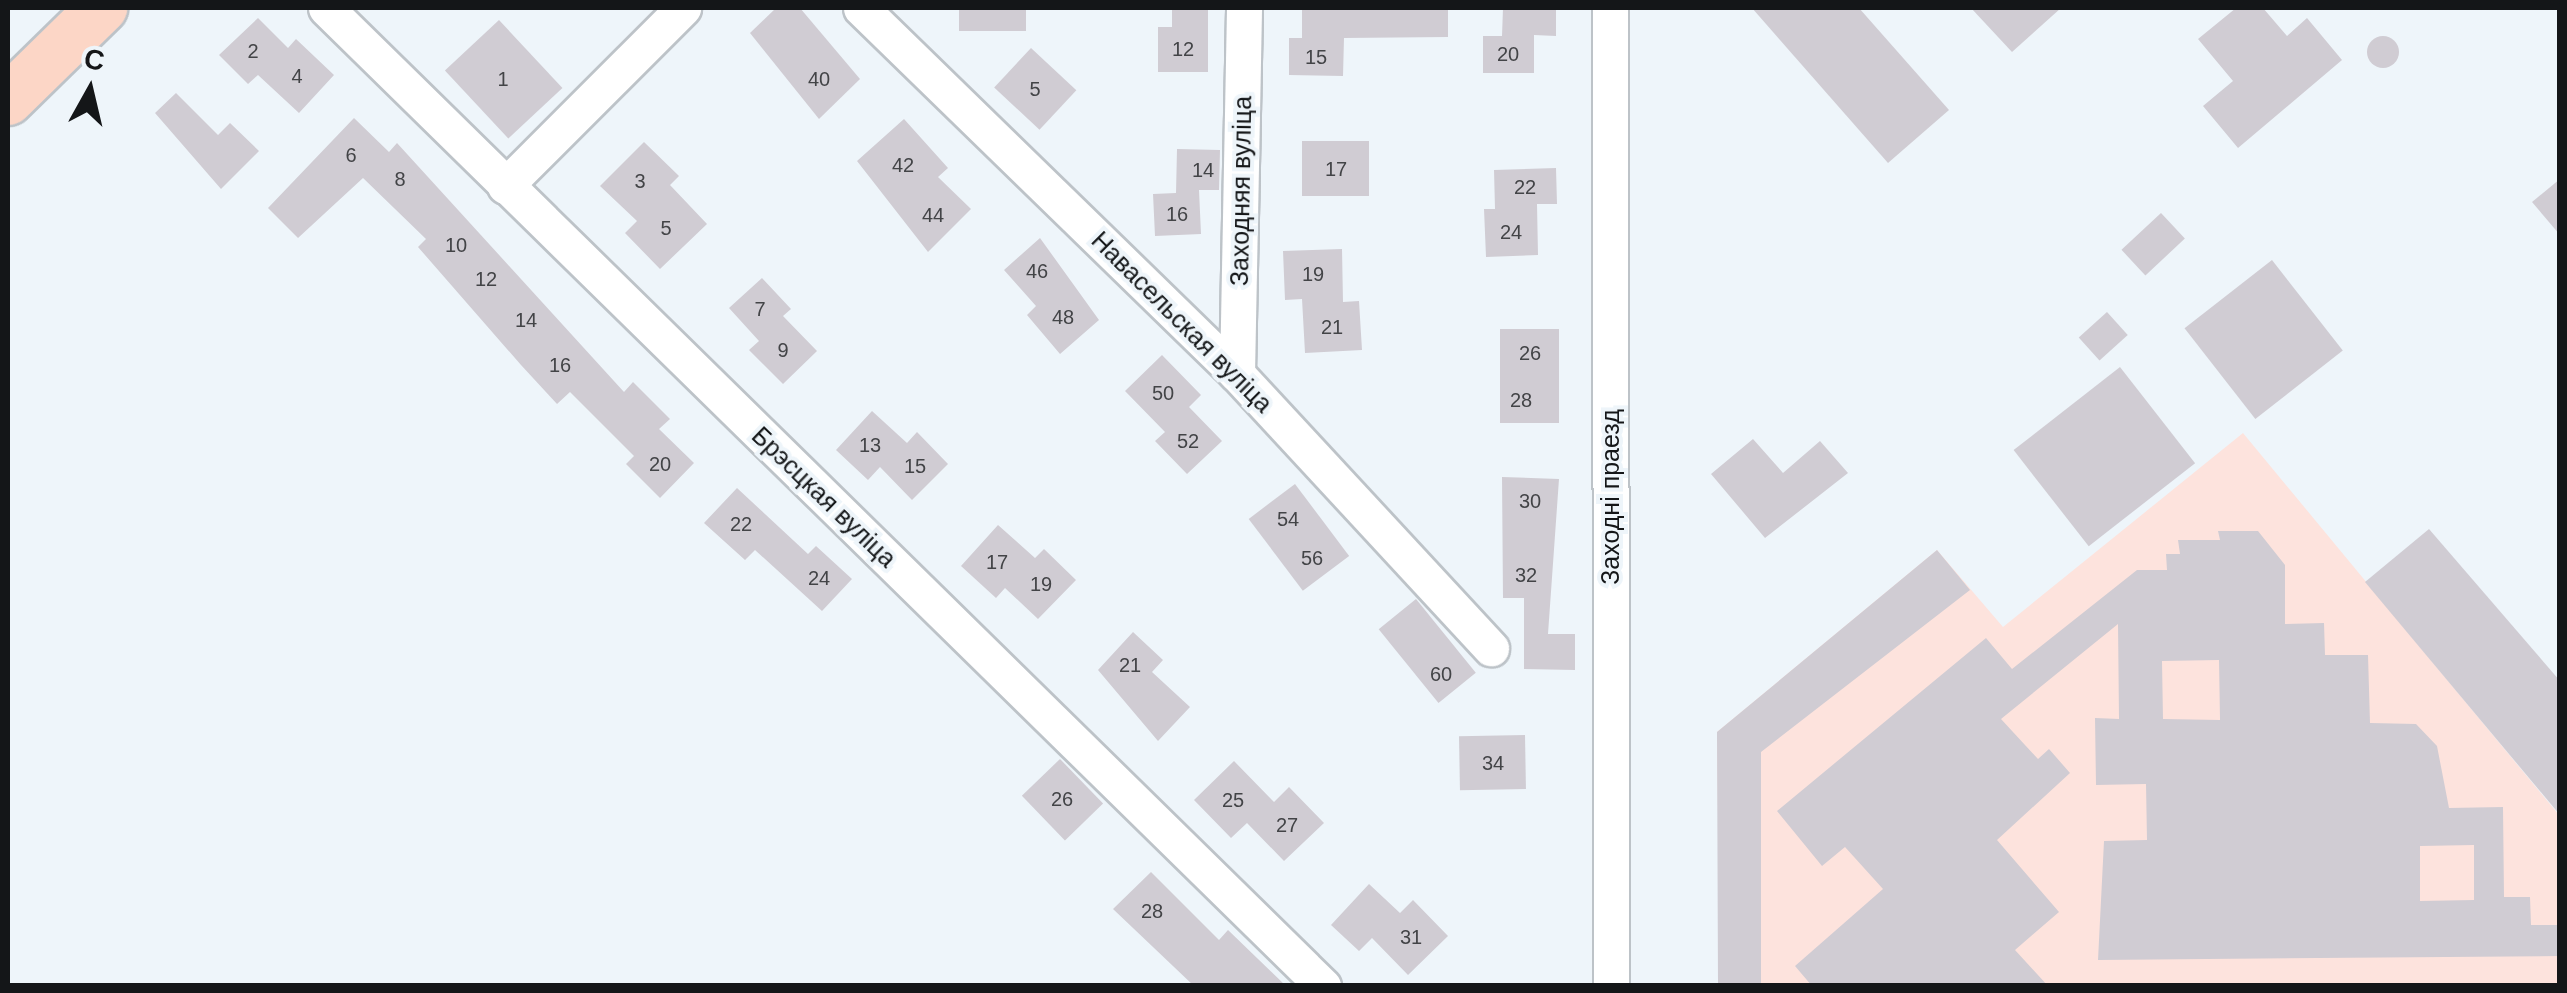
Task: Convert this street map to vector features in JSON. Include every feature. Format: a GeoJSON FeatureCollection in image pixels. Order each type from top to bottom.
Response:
{"type":"FeatureCollection","features":[{"type":"Feature","properties":{"kind":"main road"},"geometry":{"type":"LineString","coordinates":[[8,100],[102,8]]}},
{"type":"Feature","properties":{"kind":"street","name":"Брэсцкая вуліца"},"geometry":{"type":"LineString","coordinates":[[326,8],[1323,986]]}},
{"type":"Feature","properties":{"kind":"street"},"geometry":{"type":"LineString","coordinates":[[504,186],[682,8]]}},
{"type":"Feature","properties":{"kind":"street","name":"Навасельская вуліца"},"geometry":{"type":"LineString","coordinates":[[861,8],[1237,374],[1491,648]]}},
{"type":"Feature","properties":{"kind":"street","name":"Заходняя вуліца"},"geometry":{"type":"LineString","coordinates":[[1237,374],[1244,8]]}},
{"type":"Feature","properties":{"kind":"street","name":"Заходні праезд"},"geometry":{"type":"LineString","coordinates":[[1610,8],[1611,986]]}},
{"type":"Feature","properties":{"kind":"shaded area"},"geometry":{"type":"Polygon","coordinates":[[[2243,433],[2559,815],[2559,985],[1720,985],[1717,732],[1937,550],[2003,627],[2243,433]]]}},
{"type":"Feature","properties":{"kind":"building"},"geometry":{"type":"Polygon","coordinates":[[[776,8],[800,8],[860,79],[819,119],[750,33],[776,8]]]}},
{"type":"Feature","properties":{"kind":"building"},"geometry":{"type":"Polygon","coordinates":[[[959,8],[1026,8],[1026,31],[959,31],[959,8]]]}},
{"type":"Feature","properties":{"kind":"building"},"geometry":{"type":"Polygon","coordinates":[[[1172,8],[1208,8],[1208,72],[1158,72],[1158,27],[1172,27],[1172,8]]]}},
{"type":"Feature","properties":{"kind":"building"},"geometry":{"type":"Polygon","coordinates":[[[1302,8],[1448,8],[1448,37],[1344,38],[1343,76],[1289,75],[1289,38],[1302,38],[1302,8]]]}},
{"type":"Feature","properties":{"kind":"building"},"geometry":{"type":"Polygon","coordinates":[[[1503,8],[1556,8],[1556,36],[1534,35],[1534,73],[1483,73],[1483,36],[1502,36],[1503,8]]]}},
{"type":"Feature","properties":{"kind":"building"},"geometry":{"type":"Polygon","coordinates":[[[1752,8],[1859,8],[1949,110],[1888,163],[1752,8]]]}},
{"type":"Feature","properties":{"kind":"building"},"geometry":{"type":"Polygon","coordinates":[[[1971,8],[2061,8],[2012,52],[1971,8]]]}},
{"type":"Feature","properties":{"kind":"building"},"geometry":{"type":"Polygon","coordinates":[[[2236,8],[2263,8],[2287,36],[2307,18],[2342,60],[2238,148],[2203,106],[2233,81],[2198,39],[2236,8]]]}},
{"type":"Feature","properties":{"kind":"building"},"geometry":{"type":"Polygon","coordinates":[[[258,18],[288,48],[296,39],[334,75],[299,113],[258,75],[248,84],[219,55],[258,18]]]}},
{"type":"Feature","properties":{"kind":"building"},"geometry":{"type":"Polygon","coordinates":[[[499,20],[562,88],[508,138],[445,70],[499,20]]]}},
{"type":"Feature","properties":{"kind":"building"},"geometry":{"type":"Polygon","coordinates":[[[2383,36],[2394,41],[2399,52],[2394,63],[2383,68],[2372,63],[2367,52],[2372,41],[2383,36]]]}},
{"type":"Feature","properties":{"kind":"building"},"geometry":{"type":"Polygon","coordinates":[[[1031,48],[1076,90],[1040,130],[994,87],[1031,48]]]}},
{"type":"Feature","properties":{"kind":"building"},"geometry":{"type":"Polygon","coordinates":[[[176,93],[218,135],[230,123],[259,151],[221,189],[155,113],[176,93]]]}},
{"type":"Feature","properties":{"kind":"building"},"geometry":{"type":"Polygon","coordinates":[[[354,118],[389,152],[397,143],[624,392],[633,382],[670,419],[659,429],[694,463],[660,498],[626,464],[634,456],[570,392],[557,404],[418,247],[426,239],[363,178],[298,238],[268,208],[354,118]]]}},
{"type":"Feature","properties":{"kind":"building"},"geometry":{"type":"Polygon","coordinates":[[[904,119],[948,168],[938,177],[971,209],[928,252],[857,161],[904,119]]]}},
{"type":"Feature","properties":{"kind":"building"},"geometry":{"type":"Polygon","coordinates":[[[1302,141],[1369,141],[1369,196],[1302,196],[1302,141]]]}},
{"type":"Feature","properties":{"kind":"building"},"geometry":{"type":"Polygon","coordinates":[[[644,142],[679,176],[670,185],[707,224],[660,269],[625,233],[637,221],[600,186],[644,142]]]}},
{"type":"Feature","properties":{"kind":"building"},"geometry":{"type":"Polygon","coordinates":[[[1177,149],[1220,150],[1219,190],[1199,190],[1201,234],[1155,236],[1153,194],[1176,193],[1177,149]]]}},
{"type":"Feature","properties":{"kind":"building"},"geometry":{"type":"Polygon","coordinates":[[[1556,168],[1557,204],[1537,204],[1538,255],[1486,257],[1484,209],[1495,209],[1494,170],[1556,168]]]}},
{"type":"Feature","properties":{"kind":"building"},"geometry":{"type":"Polygon","coordinates":[[[2560,179],[2560,235],[2532,202],[2560,179]]]}},
{"type":"Feature","properties":{"kind":"building"},"geometry":{"type":"Polygon","coordinates":[[[2161,213],[2185,239],[2145,275],[2122,250],[2161,213]]]}},
{"type":"Feature","properties":{"kind":"building"},"geometry":{"type":"Polygon","coordinates":[[[1040,238],[1099,320],[1060,354],[1027,315],[1036,306],[1004,270],[1040,238]]]}},
{"type":"Feature","properties":{"kind":"building"},"geometry":{"type":"Polygon","coordinates":[[[1342,249],[1343,302],[1359,301],[1362,350],[1305,353],[1302,299],[1285,300],[1283,251],[1342,249]]]}},
{"type":"Feature","properties":{"kind":"building"},"geometry":{"type":"Polygon","coordinates":[[[2272,260],[2343,351],[2255,419],[2185,328],[2272,260]]]}},
{"type":"Feature","properties":{"kind":"building"},"geometry":{"type":"Polygon","coordinates":[[[762,278],[791,309],[783,316],[817,351],[783,384],[749,350],[759,341],[729,308],[762,278]]]}},
{"type":"Feature","properties":{"kind":"building"},"geometry":{"type":"Polygon","coordinates":[[[2107,312],[2128,335],[2100,360],[2079,337],[2107,312]]]}},
{"type":"Feature","properties":{"kind":"building"},"geometry":{"type":"Polygon","coordinates":[[[1500,329],[1559,329],[1559,423],[1500,423],[1500,329]]]}},
{"type":"Feature","properties":{"kind":"building"},"geometry":{"type":"Polygon","coordinates":[[[1162,355],[1201,395],[1189,407],[1222,441],[1187,474],[1155,441],[1165,432],[1125,391],[1162,355]]]}},
{"type":"Feature","properties":{"kind":"building"},"geometry":{"type":"Polygon","coordinates":[[[2120,367],[2195,463],[2089,546],[2014,450],[2120,367]]]}},
{"type":"Feature","properties":{"kind":"building"},"geometry":{"type":"Polygon","coordinates":[[[872,411],[907,443],[917,432],[948,464],[912,500],[880,467],[868,480],[836,450],[872,411]]]}},
{"type":"Feature","properties":{"kind":"building"},"geometry":{"type":"Polygon","coordinates":[[[1753,439],[1783,473],[1820,441],[1848,473],[1765,538],[1711,474],[1753,439]]]}},
{"type":"Feature","properties":{"kind":"building"},"geometry":{"type":"Polygon","coordinates":[[[1502,477],[1559,479],[1548,634],[1575,634],[1575,670],[1524,669],[1524,598],[1503,598],[1502,477]]]}},
{"type":"Feature","properties":{"kind":"building"},"geometry":{"type":"Polygon","coordinates":[[[1295,484],[1349,556],[1303,591],[1249,519],[1295,484]]]}},
{"type":"Feature","properties":{"kind":"building"},"geometry":{"type":"Polygon","coordinates":[[[737,488],[808,554],[816,546],[852,579],[822,611],[755,550],[745,560],[704,523],[737,488]]]}},
{"type":"Feature","properties":{"kind":"building"},"geometry":{"type":"Polygon","coordinates":[[[998,525],[1035,558],[1044,549],[1076,580],[1038,619],[1005,588],[996,598],[961,566],[998,525]]]}},
{"type":"Feature","properties":{"kind":"building"},"geometry":{"type":"Polygon","coordinates":[[[2429,529],[2560,681],[2560,815],[2365,582],[2429,529]]]}},
{"type":"Feature","properties":{"kind":"building"},"geometry":{"type":"Polygon","coordinates":[[[2218,531],[2258,531],[2285,565],[2285,624],[2324,623],[2325,655],[2368,655],[2370,723],[2416,724],[2437,746],[2449,808],[2503,807],[2504,897],[2530,897],[2531,925],[2560,925],[2560,956],[2098,960],[2104,841],[2147,840],[2146,784],[2096,785],[2095,718],[2119,719],[2118,624],[2001,719],[2038,759],[2049,749],[2070,773],[1997,840],[2059,912],[2015,950],[2048,986],[1812,986],[1795,966],[1883,889],[1845,847],[1822,866],[1777,811],[1986,638],[2012,669],[2137,570],[2167,570],[2166,554],[2180,554],[2178,540],[2220,540],[2218,531]],[[2219,660],[2162,661],[2163,719],[2220,720],[2219,660]],[[2474,845],[2420,846],[2420,901],[2474,900],[2474,845]]]}},
{"type":"Feature","properties":{"kind":"building"},"geometry":{"type":"Polygon","coordinates":[[[1937,550],[1970,590],[1761,752],[1761,986],[1718,986],[1717,732],[1937,550]]]}},
{"type":"Feature","properties":{"kind":"building"},"geometry":{"type":"Polygon","coordinates":[[[1416,599],[1476,673],[1438,703],[1379,629],[1416,599]]]}},
{"type":"Feature","properties":{"kind":"building"},"geometry":{"type":"Polygon","coordinates":[[[1133,632],[1163,660],[1152,672],[1190,707],[1158,741],[1098,670],[1133,632]]]}},
{"type":"Feature","properties":{"kind":"building"},"geometry":{"type":"Polygon","coordinates":[[[1525,735],[1526,789],[1460,790],[1459,736],[1525,735]]]}},
{"type":"Feature","properties":{"kind":"building"},"geometry":{"type":"Polygon","coordinates":[[[1060,759],[1103,804],[1065,840],[1022,796],[1060,759]]]}},
{"type":"Feature","properties":{"kind":"building"},"geometry":{"type":"Polygon","coordinates":[[[1234,761],[1274,802],[1289,787],[1324,823],[1284,861],[1247,823],[1231,838],[1194,800],[1234,761]]]}},
{"type":"Feature","properties":{"kind":"building"},"geometry":{"type":"Polygon","coordinates":[[[1151,872],[1219,940],[1228,930],[1286,986],[1194,986],[1113,909],[1151,872]]]}},
{"type":"Feature","properties":{"kind":"building"},"geometry":{"type":"Polygon","coordinates":[[[1369,884],[1400,913],[1413,900],[1448,936],[1408,975],[1372,938],[1359,951],[1331,925],[1369,884]]]}}]}
